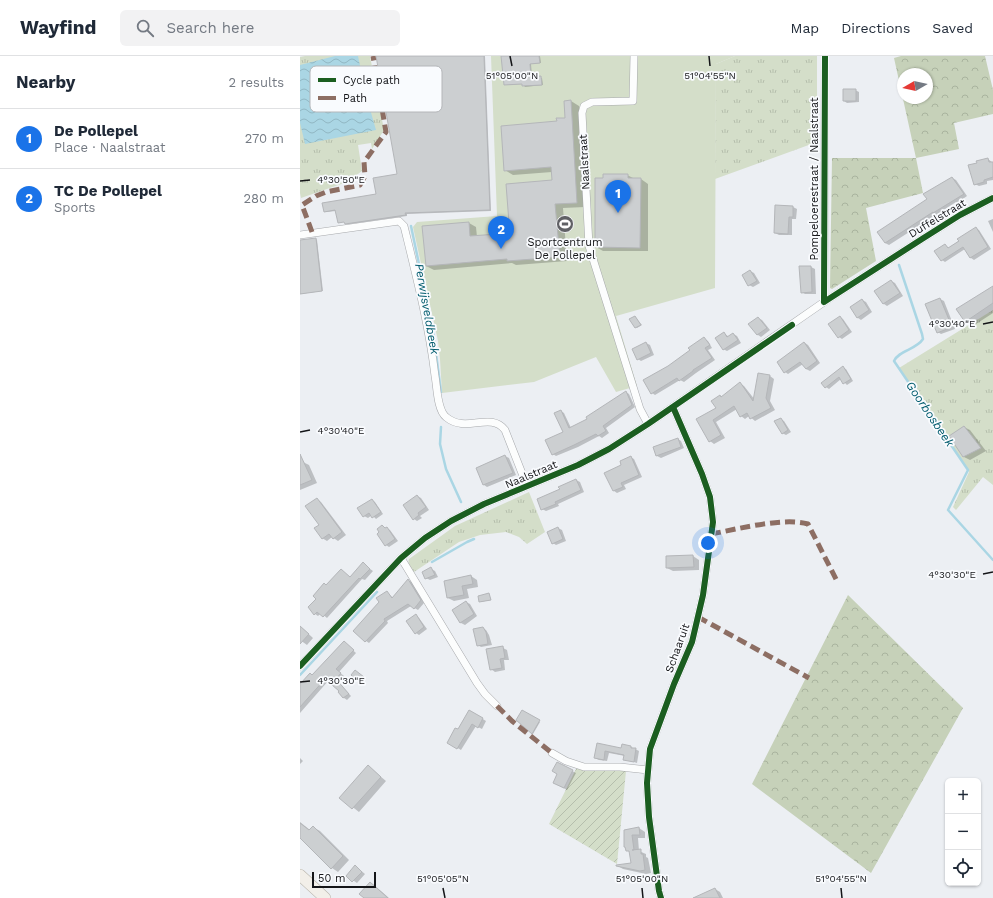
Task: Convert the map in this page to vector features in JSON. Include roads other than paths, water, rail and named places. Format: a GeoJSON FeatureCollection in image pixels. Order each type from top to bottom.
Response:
{"type":"FeatureCollection","features":[{"type":"Feature","properties":{"kind":"main road"},"geometry":{"type":"LineString","coordinates":[[300,875],[325,898]]}},
{"type":"Feature","properties":{"kind":"street","name":"Naalstraat"},"geometry":{"type":"LineString","coordinates":[[634,56],[633,101],[592,102],[584,106],[582,113],[589,246],[640,409],[648,424]]}},
{"type":"Feature","properties":{"kind":"street","name":"Pompeloerestraat / Naalstraat"},"geometry":{"type":"LineString","coordinates":[[824,302],[825,56]]}},
{"type":"Feature","properties":{"kind":"street","name":"Duffelstraat"},"geometry":{"type":"LineString","coordinates":[[824,302],[960,215],[993,198]]}},
{"type":"Feature","properties":{"kind":"street","name":"Naalstraat"},"geometry":{"type":"LineString","coordinates":[[300,235],[399,221],[404,226],[428,330],[439,404],[444,416],[455,423],[470,424],[494,422],[500,424],[505,430],[527,486]]}},
{"type":"Feature","properties":{"kind":"street","name":"Naalstraat"},"geometry":{"type":"LineString","coordinates":[[300,666],[401,558],[425,538],[451,521],[484,504],[578,465],[609,449],[673,407],[824,302]]}},
{"type":"Feature","properties":{"kind":"street","name":"Schaaruit"},"geometry":{"type":"LineString","coordinates":[[661,898],[658,891],[649,817],[647,783],[650,749],[692,642],[703,595],[713,522],[710,497],[673,407]]}},
{"type":"Feature","properties":{"kind":"street"},"geometry":{"type":"LineString","coordinates":[[401,558],[477,683],[498,706]]}},
{"type":"Feature","properties":{"kind":"street"},"geometry":{"type":"LineString","coordinates":[[552,753],[566,761],[584,767],[620,767],[648,770]]}},
{"type":"Feature","properties":{"kind":"water"},"geometry":{"type":"Polygon","coordinates":[[[335,56],[358,56],[360,66],[310,66],[310,112],[371,112],[376,130],[305,144],[300,123],[300,65],[335,56]]]}},
{"type":"Feature","properties":{"kind":"waterway","name":"Perwijsveldbeek"},"geometry":{"type":"LineString","coordinates":[[411,226],[433,331],[441,392]]}},
{"type":"Feature","properties":{"kind":"waterway","name":"Goorbosbeek"},"geometry":{"type":"LineString","coordinates":[[899,265],[923,339],[916,346],[896,357],[894,361],[968,470],[948,510],[993,560]]}},
{"type":"Feature","properties":{"kind":"waterway","name":"Perwijsveldbeek"},"geometry":{"type":"LineString","coordinates":[[441,427],[440,444],[446,469],[461,502]]}},
{"type":"Feature","properties":{"kind":"waterway","name":"Perwijsveldbeek"},"geometry":{"type":"LineString","coordinates":[[432,562],[474,539]]}},
{"type":"Feature","properties":{"kind":"waterway","name":"Perwijsveldbeek"},"geometry":{"type":"LineString","coordinates":[[300,675],[377,592]]}},
{"type":"Feature","properties":{"kind":"place","name":"De Pollepel"},"geometry":{"type":"Point","coordinates":[618,213]}},
{"type":"Feature","properties":{"kind":"place","name":"Sportcentrum De Pollepel"},"geometry":{"type":"Point","coordinates":[565,224]}},
{"type":"Feature","properties":{"kind":"place","name":"TC De Pollepel"},"geometry":{"type":"Point","coordinates":[501,249]}}]}
